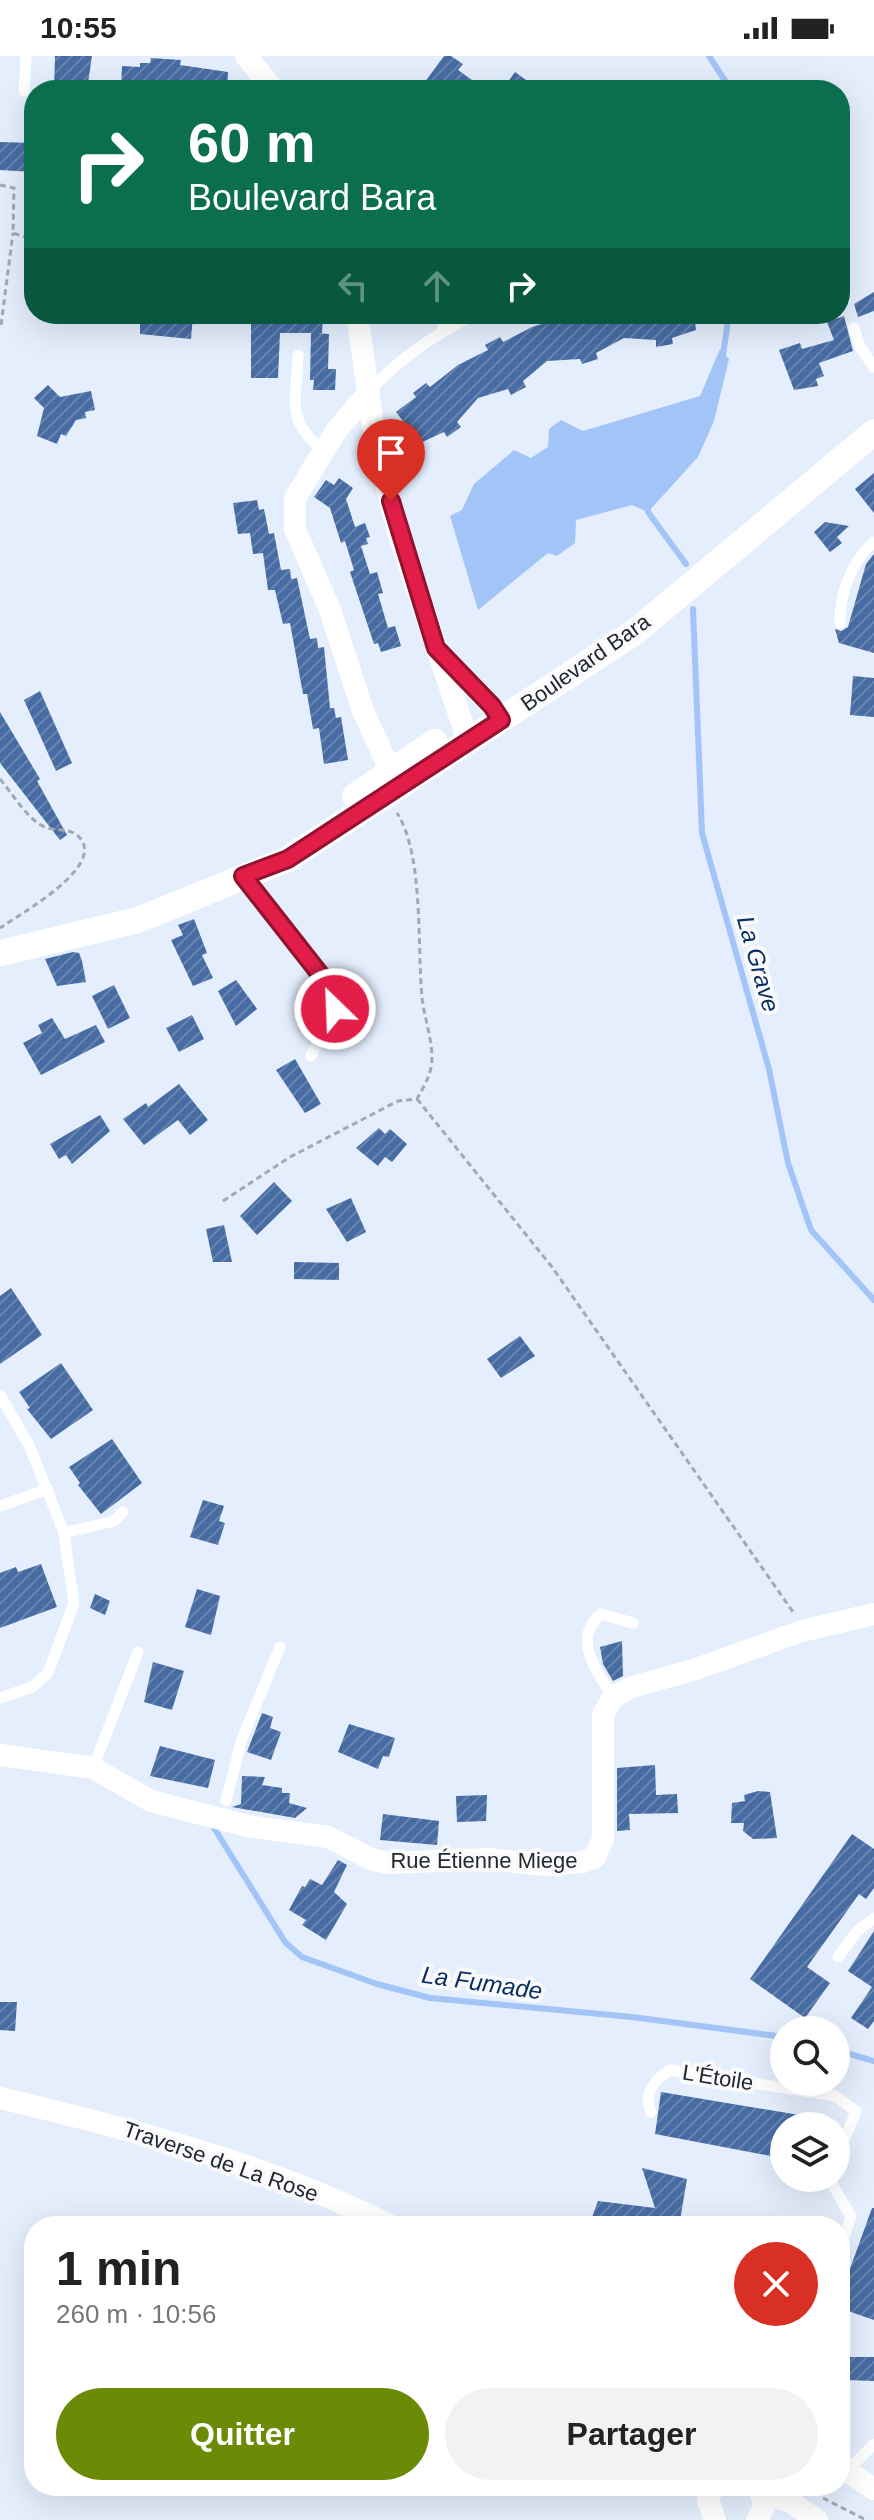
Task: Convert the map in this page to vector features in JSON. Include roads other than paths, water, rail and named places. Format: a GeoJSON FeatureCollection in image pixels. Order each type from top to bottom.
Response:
{"type":"FeatureCollection","features":[{"type":"Feature","properties":{"kind":"street"},"geometry":{"type":"LineString","coordinates":[[246,56],[266,80]]}},
{"type":"Feature","properties":{"kind":"street"},"geometry":{"type":"LineString","coordinates":[[359,324],[375,440],[398,532],[464,734]]}},
{"type":"Feature","properties":{"kind":"street"},"geometry":{"type":"LineString","coordinates":[[369,392],[324,451],[295,498],[295,529],[330,610],[391,785]]}},
{"type":"Feature","properties":{"kind":"street","name":"Boulevard Bara"},"geometry":{"type":"LineString","coordinates":[[0,953],[138,920],[288,859],[496,713],[635,632],[874,432]]}},
{"type":"Feature","properties":{"kind":"street"},"geometry":{"type":"LineString","coordinates":[[436,648],[496,713]]}},
{"type":"Feature","properties":{"kind":"street"},"geometry":{"type":"LineString","coordinates":[[613,1697],[632,1687],[696,1669],[802,1631],[874,1614]]}},
{"type":"Feature","properties":{"kind":"street","name":"Rue Étienne Miege"},"geometry":{"type":"LineString","coordinates":[[0,1755],[93,1768],[151,1801],[224,1809],[248,1826],[328,1837],[371,1859],[388,1863],[488,1859],[546,1865],[583,1862],[595,1857],[603,1839],[603,1715],[613,1697]]}},
{"type":"Feature","properties":{"kind":"street","name":"Traverse de La Rose"},"geometry":{"type":"LineString","coordinates":[[0,2098],[201,2150],[370,2216]]}},
{"type":"Feature","properties":{"kind":"street"},"geometry":{"type":"LineString","coordinates":[[850,2472],[874,2489]]}},
{"type":"Feature","properties":{"kind":"street"},"geometry":{"type":"LineString","coordinates":[[709,2496],[715,2520]]}},
{"type":"Feature","properties":{"kind":"street"},"geometry":{"type":"LineString","coordinates":[[757,2520],[764,2506],[762,2496]]}},
{"type":"Feature","properties":{"kind":"street"},"geometry":{"type":"LineString","coordinates":[[776,2496],[817,2520]]}},
{"type":"Feature","properties":{"kind":"lane"},"geometry":{"type":"LineString","coordinates":[[25,80],[26,56]]}},
{"type":"Feature","properties":{"kind":"lane"},"geometry":{"type":"LineString","coordinates":[[442,324],[444,330]]}},
{"type":"Feature","properties":{"kind":"lane"},"geometry":{"type":"LineString","coordinates":[[369,392],[388,370],[456,324]]}},
{"type":"Feature","properties":{"kind":"lane"},"geometry":{"type":"LineString","coordinates":[[854,328],[860,347],[874,367]]}},
{"type":"Feature","properties":{"kind":"lane"},"geometry":{"type":"LineString","coordinates":[[298,355],[296,420],[301,433],[324,451]]}},
{"type":"Feature","properties":{"kind":"lane"},"geometry":{"type":"LineString","coordinates":[[840,623],[839,599],[864,551],[874,542]]}},
{"type":"Feature","properties":{"kind":"lane"},"geometry":{"type":"LineString","coordinates":[[246,875],[334,992],[335,1009],[311,1056]]}},
{"type":"Feature","properties":{"kind":"lane"},"geometry":{"type":"LineString","coordinates":[[0,1395],[29,1445],[64,1533],[74,1603],[48,1673],[32,1687],[0,1698]]}},
{"type":"Feature","properties":{"kind":"lane"},"geometry":{"type":"LineString","coordinates":[[0,1506],[48,1489]]}},
{"type":"Feature","properties":{"kind":"lane"},"geometry":{"type":"LineString","coordinates":[[64,1533],[114,1521],[123,1512]]}},
{"type":"Feature","properties":{"kind":"lane"},"geometry":{"type":"LineString","coordinates":[[613,1697],[592,1664],[586,1646],[588,1633],[601,1614],[633,1623]]}},
{"type":"Feature","properties":{"kind":"lane"},"geometry":{"type":"LineString","coordinates":[[224,1809],[242,1739],[280,1647]]}},
{"type":"Feature","properties":{"kind":"lane"},"geometry":{"type":"LineString","coordinates":[[93,1768],[138,1652]]}},
{"type":"Feature","properties":{"kind":"lane"},"geometry":{"type":"LineString","coordinates":[[838,1957],[857,1931],[874,1918]]}},
{"type":"Feature","properties":{"kind":"lane","name":"L'Étoile"},"geometry":{"type":"LineString","coordinates":[[651,2112],[647,2103],[649,2091],[656,2079],[670,2070],[835,2096],[856,2111],[850,2126]]}},
{"type":"Feature","properties":{"kind":"lane"},"geometry":{"type":"LineString","coordinates":[[837,2192],[850,2220]]}},
{"type":"Feature","properties":{"kind":"lane"},"geometry":{"type":"LineString","coordinates":[[850,2462],[874,2444]]}},
{"type":"Feature","properties":{"kind":"water"},"geometry":{"type":"Polygon","coordinates":[[[720,349],[729,359],[714,421],[698,457],[648,512],[632,505],[576,520],[575,543],[557,556],[548,553],[478,610],[450,516],[462,510],[474,484],[514,450],[531,458],[548,447],[549,429],[561,420],[583,431],[700,396],[720,349]]]}},
{"type":"Feature","properties":{"kind":"waterway","name":"La Grave"},"geometry":{"type":"LineString","coordinates":[[709,56],[725,80]]}},
{"type":"Feature","properties":{"kind":"waterway","name":"La Grave"},"geometry":{"type":"LineString","coordinates":[[722,362],[728,324]]}},
{"type":"Feature","properties":{"kind":"waterway","name":"La Grave"},"geometry":{"type":"LineString","coordinates":[[648,505],[648,512],[686,564]]}},
{"type":"Feature","properties":{"kind":"waterway","name":"La Grave"},"geometry":{"type":"LineString","coordinates":[[693,609],[702,833],[769,1069],[788,1163],[811,1230],[874,1300]]}},
{"type":"Feature","properties":{"kind":"waterway","name":"La Fumade"},"geometry":{"type":"LineString","coordinates":[[211,1823],[285,1942],[302,1957],[377,1984],[430,1998],[632,2017],[770,2035]]}},
{"type":"Feature","properties":{"kind":"waterway","name":"La Fumade"},"geometry":{"type":"LineString","coordinates":[[850,2054],[874,2061]]}}]}
